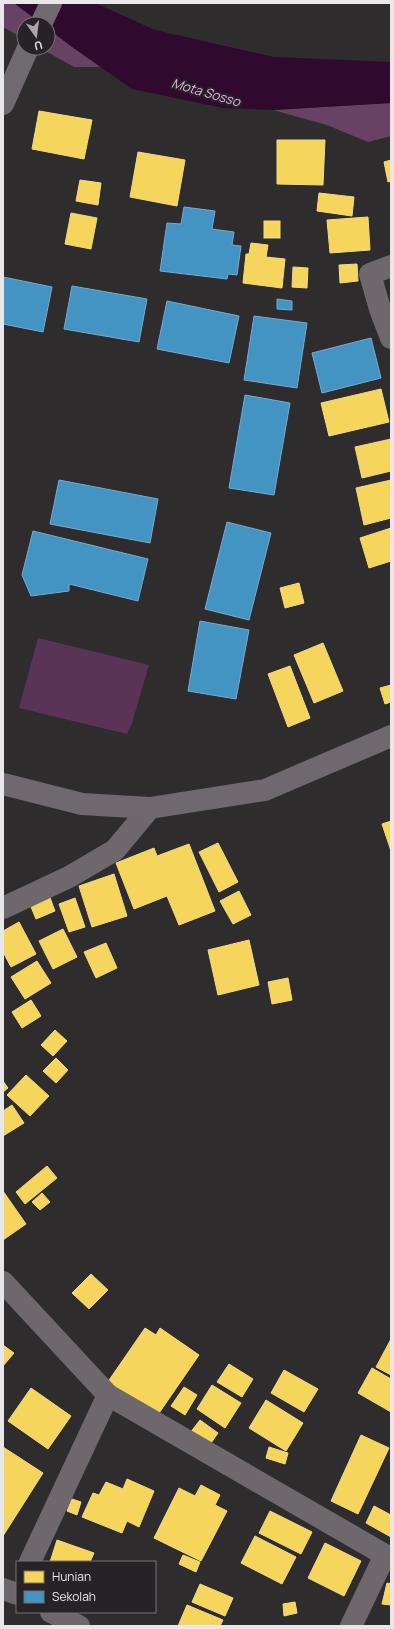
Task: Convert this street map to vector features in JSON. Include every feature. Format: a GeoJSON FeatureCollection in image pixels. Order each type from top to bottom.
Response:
{"type":"FeatureCollection","features":[{"type":"Feature","properties":{"kind":"main road"},"geometry":{"type":"LineString","coordinates":[[3,784],[82,804],[150,808],[265,790],[391,736]]}},
{"type":"Feature","properties":{"kind":"street"},"geometry":{"type":"LineString","coordinates":[[45,16],[51,3]]}},
{"type":"Feature","properties":{"kind":"street"},"geometry":{"type":"LineString","coordinates":[[3,104],[24,56]]}},
{"type":"Feature","properties":{"kind":"street"},"geometry":{"type":"LineString","coordinates":[[391,266],[370,274],[380,309],[391,338]]}},
{"type":"Feature","properties":{"kind":"street"},"geometry":{"type":"LineString","coordinates":[[3,908],[69,877],[115,850],[150,808]]}},
{"type":"Feature","properties":{"kind":"street"},"geometry":{"type":"LineString","coordinates":[[3,1282],[108,1395],[385,1555],[351,1626]]}},
{"type":"Feature","properties":{"kind":"street"},"geometry":{"type":"LineString","coordinates":[[30,1561],[108,1395]]}},
{"type":"Feature","properties":{"kind":"street"},"geometry":{"type":"LineString","coordinates":[[54,1613],[79,1626]]}},
{"type":"Feature","properties":{"kind":"shaded area"},"geometry":{"type":"Polygon","coordinates":[[[3,3],[14,3],[31,16],[16,16],[16,34],[3,27],[3,3]]]}},
{"type":"Feature","properties":{"kind":"shaded area"},"geometry":{"type":"Polygon","coordinates":[[[56,35],[101,67],[74,67],[54,56],[56,56],[56,35]]]}},
{"type":"Feature","properties":{"kind":"shaded area"},"geometry":{"type":"Polygon","coordinates":[[[391,103],[391,136],[368,142],[327,125],[273,110],[391,103]]]}},
{"type":"Feature","properties":{"kind":"shaded area"},"geometry":{"type":"Polygon","coordinates":[[[38,638],[149,665],[132,723],[127,734],[19,708],[38,638]]]}},
{"type":"Feature","properties":{"kind":"water","name":"Mota Sosso"},"geometry":{"type":"Polygon","coordinates":[[[14,3],[95,3],[155,30],[274,57],[391,62],[391,103],[273,110],[223,108],[132,89],[56,35],[56,16],[31,16],[14,3]]]}},
{"type":"Feature","properties":{"kind":"building: Hunian"},"geometry":{"type":"Polygon","coordinates":[[[39,111],[92,120],[84,159],[32,149],[39,111]]]}},
{"type":"Feature","properties":{"kind":"building: Hunian"},"geometry":{"type":"Polygon","coordinates":[[[277,140],[325,140],[323,185],[277,184],[277,140]]]}},
{"type":"Feature","properties":{"kind":"building: Hunian"},"geometry":{"type":"Polygon","coordinates":[[[138,152],[185,160],[177,206],[130,197],[138,152]]]}},
{"type":"Feature","properties":{"kind":"building: Hunian"},"geometry":{"type":"Polygon","coordinates":[[[391,160],[391,181],[388,182],[384,162],[391,160]]]}},
{"type":"Feature","properties":{"kind":"building: Hunian"},"geometry":{"type":"Polygon","coordinates":[[[80,180],[101,183],[98,205],[76,201],[80,180]]]}},
{"type":"Feature","properties":{"kind":"building: Hunian"},"geometry":{"type":"Polygon","coordinates":[[[319,193],[354,197],[352,216],[317,211],[319,193]]]}},
{"type":"Feature","properties":{"kind":"building: Hunian"},"geometry":{"type":"Polygon","coordinates":[[[71,213],[97,218],[91,249],[65,244],[71,213]]]}},
{"type":"Feature","properties":{"kind":"building: Hunian"},"geometry":{"type":"Polygon","coordinates":[[[368,217],[370,250],[330,253],[327,220],[368,217]]]}},
{"type":"Feature","properties":{"kind":"building: Hunian"},"geometry":{"type":"Polygon","coordinates":[[[264,221],[280,221],[280,238],[264,238],[264,221]]]}},
{"type":"Feature","properties":{"kind":"building: Hunian"},"geometry":{"type":"Polygon","coordinates":[[[251,243],[268,245],[266,257],[285,259],[282,288],[243,283],[246,254],[249,254],[251,243]]]}},
{"type":"Feature","properties":{"kind":"building: Hunian"},"geometry":{"type":"Polygon","coordinates":[[[357,264],[358,281],[340,283],[339,265],[357,264]]]}},
{"type":"Feature","properties":{"kind":"building: Hunian"},"geometry":{"type":"Polygon","coordinates":[[[293,267],[308,268],[307,288],[292,287],[293,267]]]}},
{"type":"Feature","properties":{"kind":"building: Hunian"},"geometry":{"type":"Polygon","coordinates":[[[381,389],[389,422],[329,436],[321,403],[381,389]]]}},
{"type":"Feature","properties":{"kind":"building: Hunian"},"geometry":{"type":"Polygon","coordinates":[[[391,439],[391,471],[362,478],[355,447],[391,439]]]}},
{"type":"Feature","properties":{"kind":"building: Hunian"},"geometry":{"type":"Polygon","coordinates":[[[391,480],[391,518],[364,525],[356,488],[391,480]]]}},
{"type":"Feature","properties":{"kind":"building: Hunian"},"geometry":{"type":"Polygon","coordinates":[[[391,528],[391,561],[369,568],[360,538],[391,528]]]}},
{"type":"Feature","properties":{"kind":"building: Hunian"},"geometry":{"type":"Polygon","coordinates":[[[299,583],[304,603],[285,608],[280,588],[299,583]]]}},
{"type":"Feature","properties":{"kind":"building: Hunian"},"geometry":{"type":"Polygon","coordinates":[[[323,643],[343,691],[314,703],[294,655],[323,643]]]}},
{"type":"Feature","properties":{"kind":"building: Hunian"},"geometry":{"type":"Polygon","coordinates":[[[290,666],[310,718],[288,727],[268,674],[290,666]]]}},
{"type":"Feature","properties":{"kind":"building: Hunian"},"geometry":{"type":"Polygon","coordinates":[[[391,685],[391,702],[385,704],[380,688],[391,685]]]}},
{"type":"Feature","properties":{"kind":"building: Hunian"},"geometry":{"type":"Polygon","coordinates":[[[391,821],[391,851],[382,824],[391,821]]]}},
{"type":"Feature","properties":{"kind":"building: Hunian"},"geometry":{"type":"Polygon","coordinates":[[[218,843],[238,882],[219,892],[199,852],[218,843]]]}},
{"type":"Feature","properties":{"kind":"building: Hunian"},"geometry":{"type":"Polygon","coordinates":[[[189,844],[215,911],[179,925],[167,896],[134,909],[116,863],[154,848],[157,856],[189,844]]]}},
{"type":"Feature","properties":{"kind":"building: Hunian"},"geometry":{"type":"Polygon","coordinates":[[[114,874],[127,916],[92,927],[79,886],[114,874]]]}},
{"type":"Feature","properties":{"kind":"building: Hunian"},"geometry":{"type":"Polygon","coordinates":[[[239,891],[251,915],[233,924],[220,901],[239,891]]]}},
{"type":"Feature","properties":{"kind":"building: Hunian"},"geometry":{"type":"Polygon","coordinates":[[[49,895],[55,911],[36,919],[29,902],[49,895]]]}},
{"type":"Feature","properties":{"kind":"building: Hunian"},"geometry":{"type":"Polygon","coordinates":[[[75,898],[85,927],[69,932],[59,904],[75,898]]]}},
{"type":"Feature","properties":{"kind":"building: Hunian"},"geometry":{"type":"Polygon","coordinates":[[[19,922],[36,954],[11,967],[3,952],[3,931],[19,922]]]}},
{"type":"Feature","properties":{"kind":"building: Hunian"},"geometry":{"type":"Polygon","coordinates":[[[63,929],[77,957],[53,969],[39,941],[63,929]]]}},
{"type":"Feature","properties":{"kind":"building: Hunian"},"geometry":{"type":"Polygon","coordinates":[[[249,940],[259,985],[218,995],[208,950],[249,940]]]}},
{"type":"Feature","properties":{"kind":"building: Hunian"},"geometry":{"type":"Polygon","coordinates":[[[106,943],[117,968],[96,978],[84,952],[106,943]]]}},
{"type":"Feature","properties":{"kind":"building: Hunian"},"geometry":{"type":"Polygon","coordinates":[[[37,961],[51,983],[25,999],[11,977],[37,961]]]}},
{"type":"Feature","properties":{"kind":"building: Hunian"},"geometry":{"type":"Polygon","coordinates":[[[288,978],[292,1000],[272,1004],[268,982],[288,978]]]}},
{"type":"Feature","properties":{"kind":"building: Hunian"},"geometry":{"type":"Polygon","coordinates":[[[31,1000],[41,1016],[22,1028],[12,1012],[31,1000]]]}},
{"type":"Feature","properties":{"kind":"building: Hunian"},"geometry":{"type":"Polygon","coordinates":[[[55,1030],[67,1041],[53,1056],[41,1045],[55,1030]]]}},
{"type":"Feature","properties":{"kind":"building: Hunian"},"geometry":{"type":"Polygon","coordinates":[[[56,1058],[68,1070],[56,1083],[43,1071],[56,1058]]]}},
{"type":"Feature","properties":{"kind":"building: Hunian"},"geometry":{"type":"Polygon","coordinates":[[[26,1075],[49,1096],[30,1116],[7,1095],[26,1075]]]}},
{"type":"Feature","properties":{"kind":"building: Hunian"},"geometry":{"type":"Polygon","coordinates":[[[3,1081],[8,1088],[3,1092],[3,1081]]]}},
{"type":"Feature","properties":{"kind":"building: Hunian"},"geometry":{"type":"Polygon","coordinates":[[[12,1105],[24,1123],[3,1136],[3,1111],[12,1105]]]}},
{"type":"Feature","properties":{"kind":"building: Hunian"},"geometry":{"type":"Polygon","coordinates":[[[47,1166],[57,1178],[25,1204],[16,1192],[47,1166]]]}},
{"type":"Feature","properties":{"kind":"building: Hunian"},"geometry":{"type":"Polygon","coordinates":[[[3,1191],[26,1224],[3,1240],[3,1191]]]}},
{"type":"Feature","properties":{"kind":"building: Hunian"},"geometry":{"type":"Polygon","coordinates":[[[42,1193],[50,1202],[40,1210],[32,1202],[42,1193]]]}},
{"type":"Feature","properties":{"kind":"building: Hunian"},"geometry":{"type":"Polygon","coordinates":[[[91,1274],[108,1290],[89,1309],[72,1293],[91,1274]]]}},
{"type":"Feature","properties":{"kind":"building: Hunian"},"geometry":{"type":"Polygon","coordinates":[[[145,1328],[156,1335],[160,1328],[199,1355],[155,1419],[105,1386],[145,1328]]]}},
{"type":"Feature","properties":{"kind":"building: Hunian"},"geometry":{"type":"Polygon","coordinates":[[[391,1339],[391,1375],[376,1367],[391,1339]]]}},
{"type":"Feature","properties":{"kind":"building: Hunian"},"geometry":{"type":"Polygon","coordinates":[[[3,1345],[14,1353],[3,1366],[3,1345]]]}},
{"type":"Feature","properties":{"kind":"building: Hunian"},"geometry":{"type":"Polygon","coordinates":[[[229,1364],[253,1379],[242,1397],[217,1382],[229,1364]]]}},
{"type":"Feature","properties":{"kind":"building: Hunian"},"geometry":{"type":"Polygon","coordinates":[[[372,1368],[391,1379],[391,1412],[358,1393],[372,1368]]]}},
{"type":"Feature","properties":{"kind":"building: Hunian"},"geometry":{"type":"Polygon","coordinates":[[[284,1370],[318,1389],[304,1412],[271,1393],[284,1370]]]}},
{"type":"Feature","properties":{"kind":"building: Hunian"},"geometry":{"type":"Polygon","coordinates":[[[212,1385],[241,1403],[225,1428],[197,1409],[212,1385]]]}},
{"type":"Feature","properties":{"kind":"building: Hunian"},"geometry":{"type":"Polygon","coordinates":[[[184,1387],[197,1395],[185,1415],[171,1406],[184,1387]]]}},
{"type":"Feature","properties":{"kind":"building: Hunian"},"geometry":{"type":"Polygon","coordinates":[[[31,1388],[71,1416],[48,1449],[8,1421],[31,1388]]]}},
{"type":"Feature","properties":{"kind":"building: Hunian"},"geometry":{"type":"Polygon","coordinates":[[[266,1400],[303,1423],[286,1451],[249,1428],[266,1400]]]}},
{"type":"Feature","properties":{"kind":"building: Hunian"},"geometry":{"type":"Polygon","coordinates":[[[200,1420],[218,1433],[209,1446],[190,1433],[200,1420]]]}},
{"type":"Feature","properties":{"kind":"building: Hunian"},"geometry":{"type":"Polygon","coordinates":[[[361,1435],[389,1448],[358,1514],[331,1501],[361,1435]]]}},
{"type":"Feature","properties":{"kind":"building: Hunian"},"geometry":{"type":"Polygon","coordinates":[[[3,1447],[43,1473],[3,1536],[3,1447]]]}},
{"type":"Feature","properties":{"kind":"building: Hunian"},"geometry":{"type":"Polygon","coordinates":[[[269,1447],[288,1453],[285,1464],[266,1458],[269,1447]]]}},
{"type":"Feature","properties":{"kind":"building: Hunian"},"geometry":{"type":"Polygon","coordinates":[[[127,1479],[154,1491],[139,1527],[127,1521],[122,1533],[82,1517],[93,1493],[99,1495],[106,1482],[123,1489],[127,1479]]]}},
{"type":"Feature","properties":{"kind":"building: Hunian"},"geometry":{"type":"Polygon","coordinates":[[[201,1485],[220,1495],[215,1505],[227,1511],[201,1561],[154,1538],[179,1488],[195,1496],[201,1485]]]}},
{"type":"Feature","properties":{"kind":"building: Hunian"},"geometry":{"type":"Polygon","coordinates":[[[72,1499],[81,1502],[77,1515],[67,1511],[72,1499]]]}},
{"type":"Feature","properties":{"kind":"building: Hunian"},"geometry":{"type":"Polygon","coordinates":[[[374,1506],[391,1515],[391,1537],[366,1523],[374,1506]]]}},
{"type":"Feature","properties":{"kind":"building: Hunian"},"geometry":{"type":"Polygon","coordinates":[[[270,1511],[312,1532],[301,1554],[259,1533],[270,1511]]]}},
{"type":"Feature","properties":{"kind":"building: Hunian"},"geometry":{"type":"Polygon","coordinates":[[[255,1536],[296,1557],[282,1584],[241,1563],[255,1536]]]}},
{"type":"Feature","properties":{"kind":"building: Hunian"},"geometry":{"type":"Polygon","coordinates":[[[57,1540],[94,1553],[90,1561],[50,1561],[57,1540]]]}},
{"type":"Feature","properties":{"kind":"building: Hunian"},"geometry":{"type":"Polygon","coordinates":[[[325,1543],[361,1561],[344,1596],[308,1578],[325,1543]]]}},
{"type":"Feature","properties":{"kind":"building: Hunian"},"geometry":{"type":"Polygon","coordinates":[[[183,1555],[200,1562],[196,1572],[179,1564],[183,1555]]]}},
{"type":"Feature","properties":{"kind":"building: Hunian"},"geometry":{"type":"Polygon","coordinates":[[[387,1583],[391,1584],[391,1605],[382,1604],[387,1583]]]}},
{"type":"Feature","properties":{"kind":"building: Hunian"},"geometry":{"type":"Polygon","coordinates":[[[200,1584],[233,1598],[225,1616],[192,1602],[200,1584]]]}},
{"type":"Feature","properties":{"kind":"building: Hunian"},"geometry":{"type":"Polygon","coordinates":[[[295,1602],[297,1613],[284,1616],[283,1604],[295,1602]]]}},
{"type":"Feature","properties":{"kind":"building: Hunian"},"geometry":{"type":"Polygon","coordinates":[[[187,1605],[223,1620],[220,1626],[178,1626],[187,1605]]]}},
{"type":"Feature","properties":{"kind":"building: Sekolah"},"geometry":{"type":"Polygon","coordinates":[[[184,207],[215,211],[212,229],[234,232],[232,245],[241,246],[237,275],[228,274],[227,279],[160,271],[167,223],[181,224],[184,207]]]}},
{"type":"Feature","properties":{"kind":"building: Sekolah"},"geometry":{"type":"Polygon","coordinates":[[[3,277],[52,287],[43,332],[3,324],[3,277]]]}},
{"type":"Feature","properties":{"kind":"building: Sekolah"},"geometry":{"type":"Polygon","coordinates":[[[72,286],[147,299],[139,342],[64,329],[72,286]]]}},
{"type":"Feature","properties":{"kind":"building: Sekolah"},"geometry":{"type":"Polygon","coordinates":[[[277,299],[292,301],[292,310],[277,309],[277,299]]]}},
{"type":"Feature","properties":{"kind":"building: Sekolah"},"geometry":{"type":"Polygon","coordinates":[[[167,301],[239,316],[229,363],[157,349],[167,301]]]}},
{"type":"Feature","properties":{"kind":"building: Sekolah"},"geometry":{"type":"Polygon","coordinates":[[[254,316],[307,323],[297,388],[244,380],[254,316]]]}},
{"type":"Feature","properties":{"kind":"building: Sekolah"},"geometry":{"type":"Polygon","coordinates":[[[371,338],[381,378],[322,393],[312,353],[371,338]]]}},
{"type":"Feature","properties":{"kind":"building: Sekolah"},"geometry":{"type":"Polygon","coordinates":[[[245,395],[290,403],[274,495],[229,488],[245,395]]]}},
{"type":"Feature","properties":{"kind":"building: Sekolah"},"geometry":{"type":"Polygon","coordinates":[[[59,480],[158,499],[150,543],[50,524],[59,480]]]}},
{"type":"Feature","properties":{"kind":"building: Sekolah"},"geometry":{"type":"Polygon","coordinates":[[[227,522],[271,533],[249,620],[205,609],[227,522]]]}},
{"type":"Feature","properties":{"kind":"building: Sekolah"},"geometry":{"type":"Polygon","coordinates":[[[33,531],[148,559],[138,601],[69,584],[69,591],[31,596],[22,575],[33,531]]]}},
{"type":"Feature","properties":{"kind":"building: Sekolah"},"geometry":{"type":"Polygon","coordinates":[[[200,621],[249,630],[236,699],[188,691],[200,621]]]}}]}
